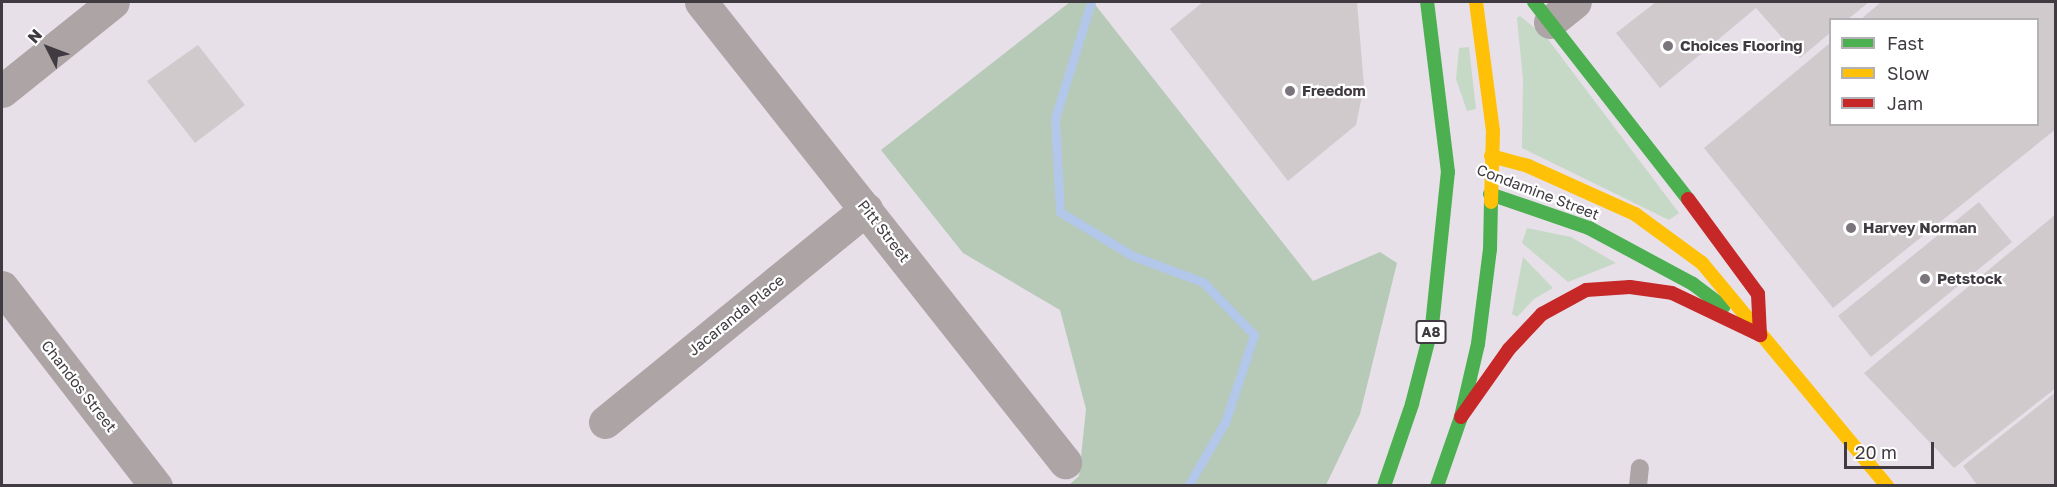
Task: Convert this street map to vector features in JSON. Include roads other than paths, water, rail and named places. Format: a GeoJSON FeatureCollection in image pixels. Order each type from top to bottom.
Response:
{"type":"FeatureCollection","features":[{"type":"Feature","properties":{"kind":"main road","name":"A8"},"geometry":{"type":"LineString","coordinates":[[1384,486],[1412,404],[1432,326],[1461,176],[1427,2]]}},
{"type":"Feature","properties":{"kind":"main road"},"geometry":{"type":"LineString","coordinates":[[1437,486],[1461,417],[1478,344],[1490,249],[1490,194],[1486,158],[1488,72],[1476,2]]}},
{"type":"Feature","properties":{"kind":"main road"},"geometry":{"type":"LineString","coordinates":[[1461,417],[1509,349],[1542,314],[1586,290],[1630,287],[1672,293],[1760,335],[1758,294],[1648,145],[1542,12]]}},
{"type":"Feature","properties":{"kind":"main road","name":"Condamine Street"},"geometry":{"type":"LineString","coordinates":[[1486,158],[1528,166],[1590,192],[1654,227],[1702,263],[1887,486]]}},
{"type":"Feature","properties":{"kind":"main road","name":"Condamine Street"},"geometry":{"type":"LineString","coordinates":[[1461,176],[1490,194],[1589,228],[1693,284],[1760,335]]}},
{"type":"Feature","properties":{"kind":"street"},"geometry":{"type":"LineString","coordinates":[[2,91],[113,2]]}},
{"type":"Feature","properties":{"kind":"street","name":"Pitt Street"},"geometry":{"type":"LineString","coordinates":[[701,2],[1065,462]]}},
{"type":"Feature","properties":{"kind":"street"},"geometry":{"type":"LineString","coordinates":[[1542,12],[1575,2]]}},
{"type":"Feature","properties":{"kind":"street","name":"Jacaranda Place"},"geometry":{"type":"LineString","coordinates":[[605,422],[866,209]]}},
{"type":"Feature","properties":{"kind":"street","name":"Chandos Street"},"geometry":{"type":"LineString","coordinates":[[2,287],[156,486]]}},
{"type":"Feature","properties":{"kind":"waterway"},"geometry":{"type":"LineString","coordinates":[[1091,2],[1055,118],[1060,212],[1133,256],[1203,282],[1254,335],[1225,422],[1188,486]]}},
{"type":"Feature","properties":{"kind":"place","name":"Choices Flooring"},"geometry":{"type":"Point","coordinates":[1668,46]}},
{"type":"Feature","properties":{"kind":"place","name":"Freedom"},"geometry":{"type":"Point","coordinates":[1290,91]}},
{"type":"Feature","properties":{"kind":"place","name":"Harvey Norman"},"geometry":{"type":"Point","coordinates":[1851,228]}},
{"type":"Feature","properties":{"kind":"place","name":"Petstock"},"geometry":{"type":"Point","coordinates":[1925,279]}}]}
